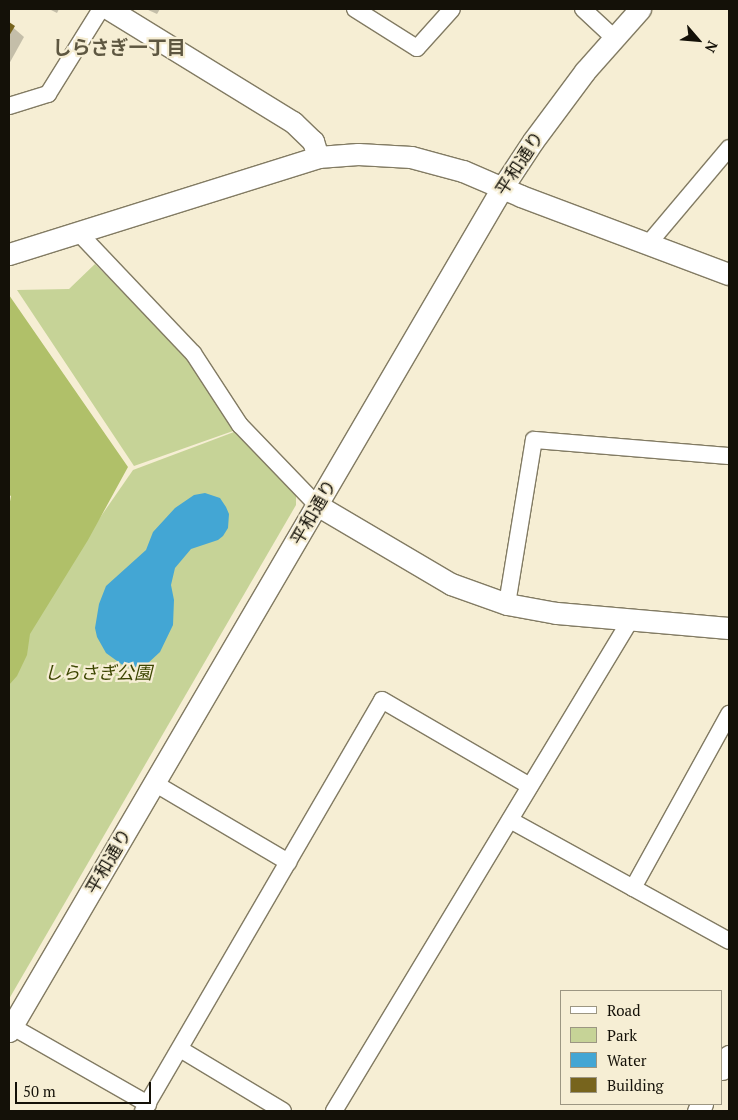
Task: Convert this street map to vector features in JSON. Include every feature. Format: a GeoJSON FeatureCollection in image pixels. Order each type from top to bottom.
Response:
{"type":"FeatureCollection","features":[{"type":"Feature","properties":{"kind":"street"},"geometry":{"type":"LineString","coordinates":[[9,106],[48,94],[101,9]]}},
{"type":"Feature","properties":{"kind":"street"},"geometry":{"type":"LineString","coordinates":[[109,9],[293,122],[313,141],[318,157]]}},
{"type":"Feature","properties":{"kind":"street"},"geometry":{"type":"LineString","coordinates":[[355,9],[417,48],[452,9]]}},
{"type":"Feature","properties":{"kind":"street"},"geometry":{"type":"LineString","coordinates":[[584,9],[613,37]]}},
{"type":"Feature","properties":{"kind":"street","name":"平和通り"},"geometry":{"type":"LineString","coordinates":[[10,1028],[502,188],[553,112],[613,37],[640,9]]}},
{"type":"Feature","properties":{"kind":"street"},"geometry":{"type":"LineString","coordinates":[[649,243],[729,148]]}},
{"type":"Feature","properties":{"kind":"street"},"geometry":{"type":"LineString","coordinates":[[9,254],[318,157],[358,154],[411,157],[463,170],[502,188],[729,274]]}},
{"type":"Feature","properties":{"kind":"street"},"geometry":{"type":"LineString","coordinates":[[78,232],[193,353],[240,425],[316,505],[451,584],[507,604],[532,610],[729,628]]}},
{"type":"Feature","properties":{"kind":"street"},"geometry":{"type":"LineString","coordinates":[[507,604],[534,440],[729,456]]}},
{"type":"Feature","properties":{"kind":"street"},"geometry":{"type":"LineString","coordinates":[[334,1111],[631,620]]}},
{"type":"Feature","properties":{"kind":"street"},"geometry":{"type":"LineString","coordinates":[[10,1028],[146,1108],[382,700],[530,786]]}},
{"type":"Feature","properties":{"kind":"street"},"geometry":{"type":"LineString","coordinates":[[633,888],[729,714]]}},
{"type":"Feature","properties":{"kind":"street"},"geometry":{"type":"LineString","coordinates":[[154,783],[288,862]]}},
{"type":"Feature","properties":{"kind":"street"},"geometry":{"type":"LineString","coordinates":[[510,820],[729,942]]}},
{"type":"Feature","properties":{"kind":"street"},"geometry":{"type":"LineString","coordinates":[[180,1049],[283,1111]]}},
{"type":"Feature","properties":{"kind":"street"},"geometry":{"type":"LineString","coordinates":[[723,1067],[729,1056]]}},
{"type":"Feature","properties":{"kind":"green space"},"geometry":{"type":"Polygon","coordinates":[[[95,264],[187,358],[233,431],[134,466],[17,290],[69,289],[95,264]]]}},
{"type":"Feature","properties":{"kind":"green space"},"geometry":{"type":"Polygon","coordinates":[[[9,295],[128,467],[88,540],[30,634],[27,655],[17,676],[9,685],[9,507],[11,496],[9,495],[9,295]]]}},
{"type":"Feature","properties":{"kind":"green space","name":"しらさぎ公園"},"geometry":{"type":"Polygon","coordinates":[[[234,432],[296,495],[296,505],[9,999],[9,649],[133,470],[234,432]]]}},
{"type":"Feature","properties":{"kind":"water"},"geometry":{"type":"Polygon","coordinates":[[[205,493],[220,498],[226,507],[229,514],[228,528],[218,540],[191,549],[175,568],[171,585],[174,600],[173,625],[160,652],[147,664],[131,668],[124,666],[106,653],[97,637],[95,628],[99,604],[106,586],[146,550],[153,532],[175,508],[194,495],[205,493]]]}},
{"type":"Feature","properties":{"kind":"building"},"geometry":{"type":"Polygon","coordinates":[[[9,22],[15,26],[9,36],[9,22]]]}},
{"type":"Feature","properties":{"kind":"district","name":"しらさぎ一丁目"},"geometry":{"type":"Point","coordinates":[119,47]}}]}
